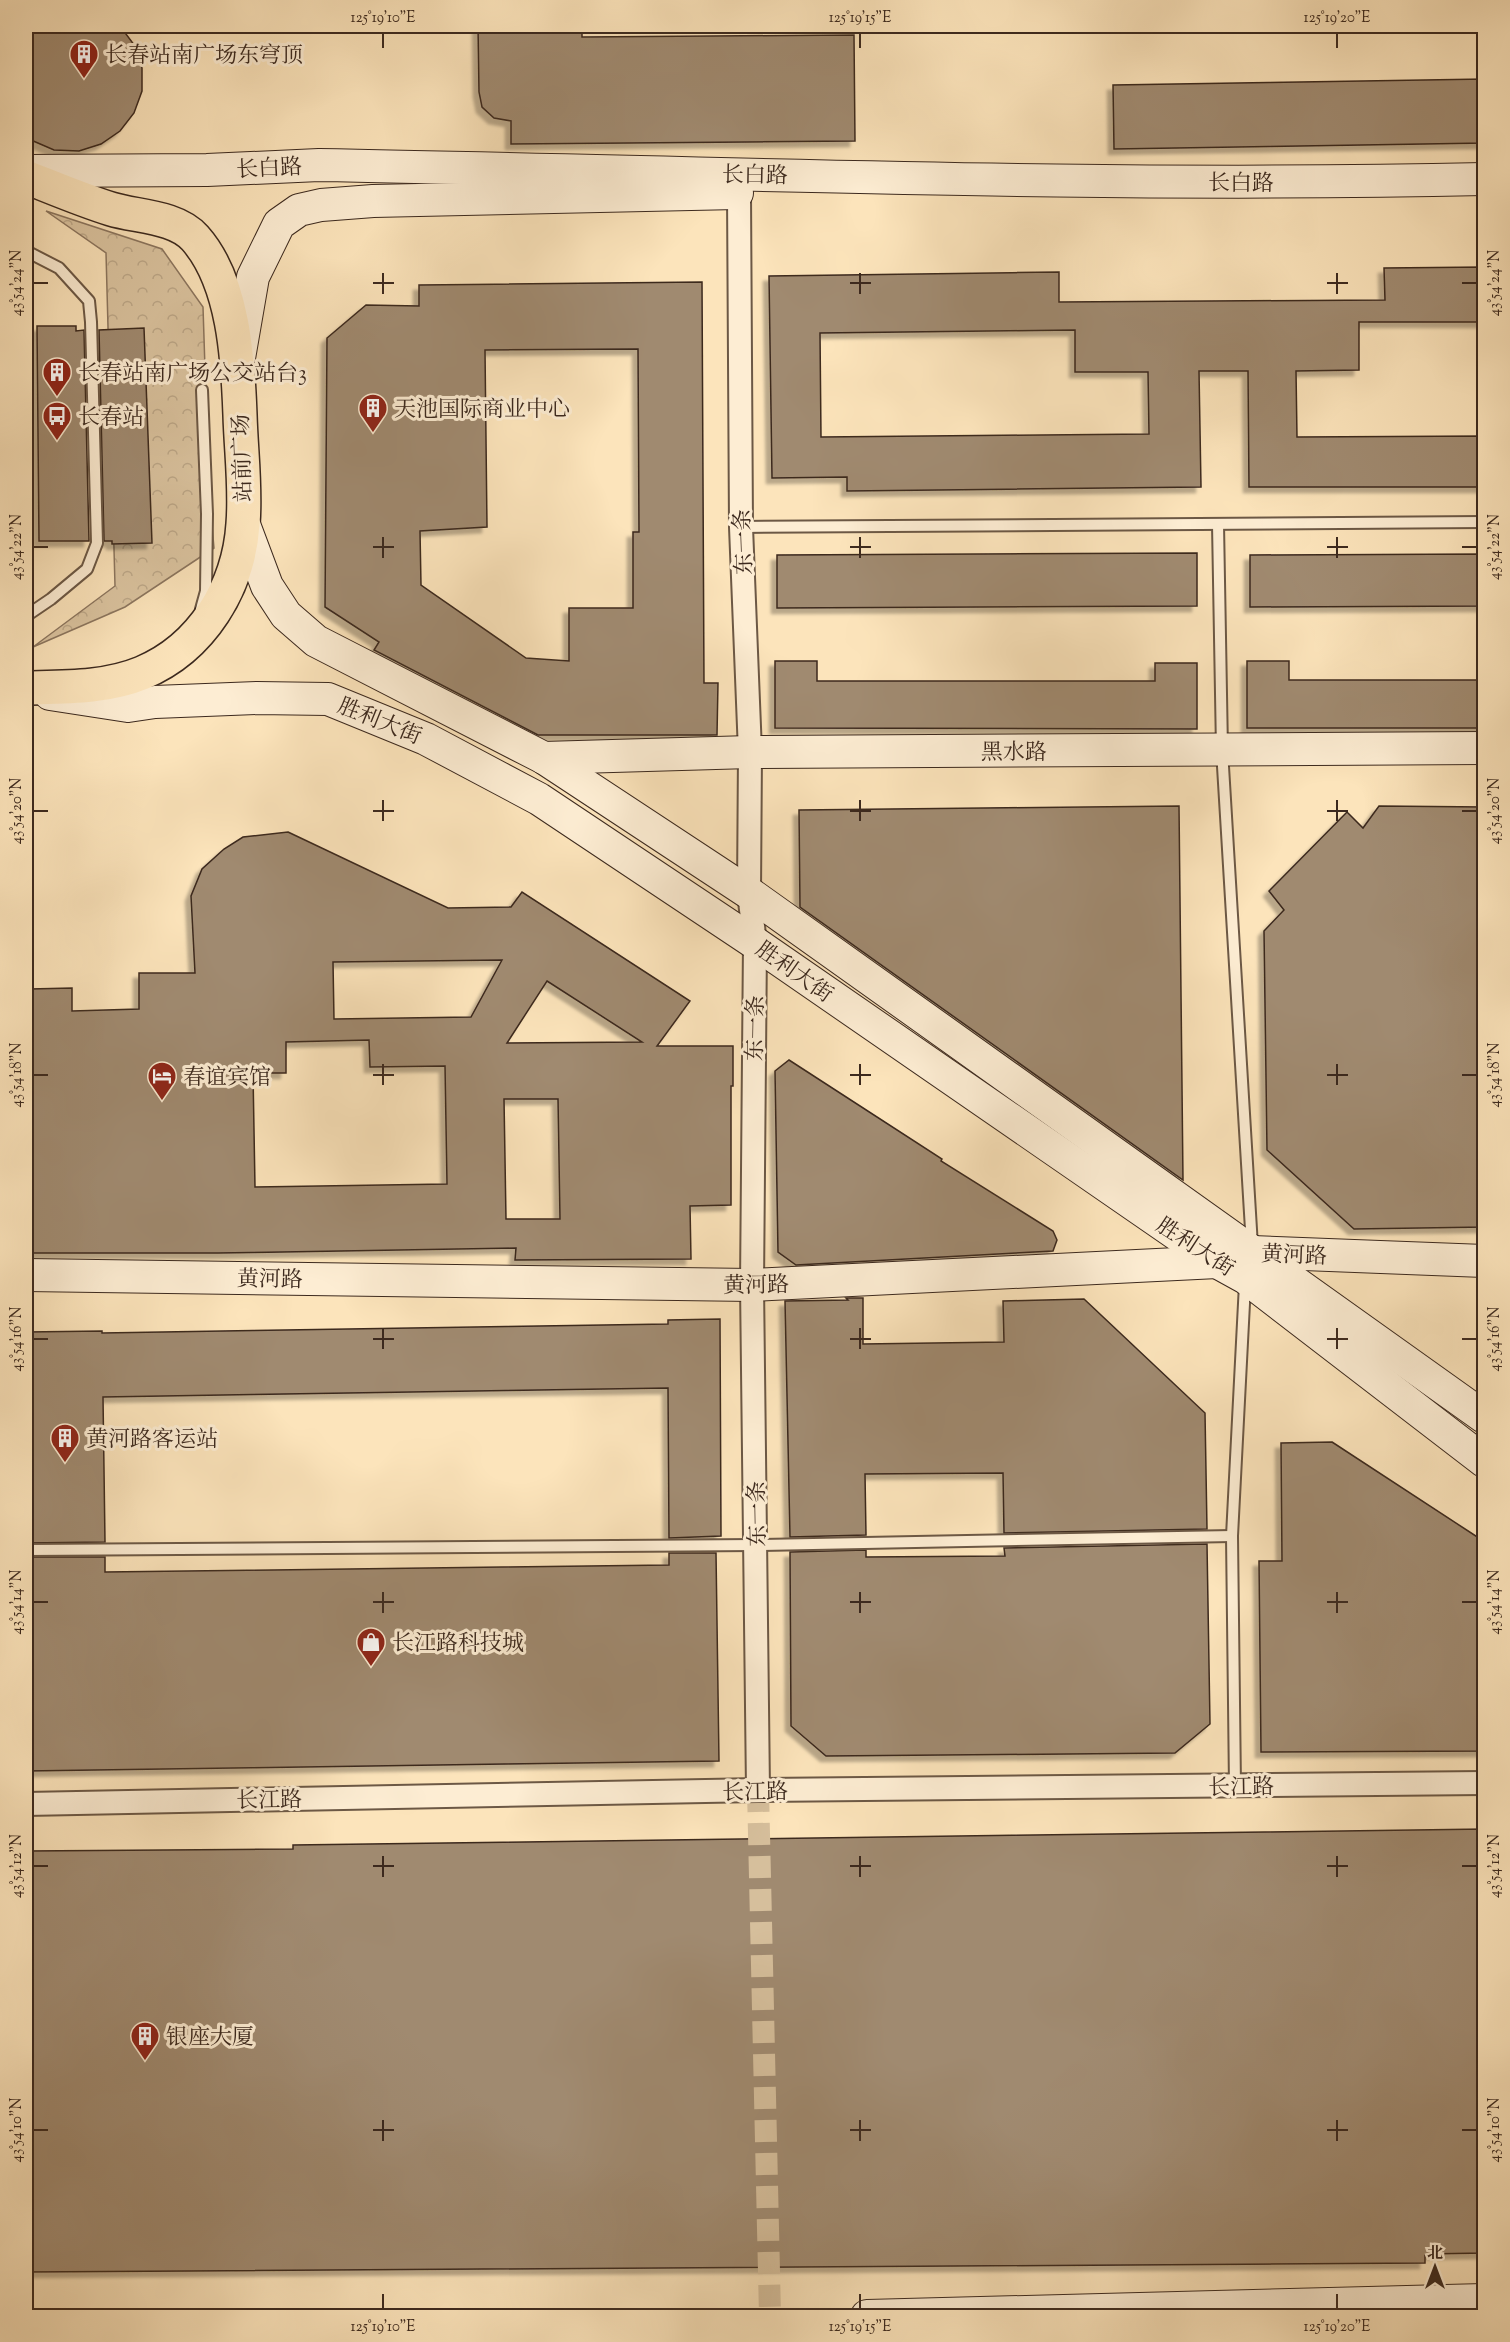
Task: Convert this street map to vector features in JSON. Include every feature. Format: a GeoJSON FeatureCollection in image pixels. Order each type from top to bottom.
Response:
{"type":"FeatureCollection","features":[{"type":"Feature","properties":{"kind":"main road","name":"长白路"},"geometry":{"type":"LineString","coordinates":[[26,171],[207,170],[319,165],[1146,182],[1485,179]]}},
{"type":"Feature","properties":{"kind":"main road","name":"站前广场"},"geometry":{"type":"LineString","coordinates":[[26,177],[111,209],[175,224],[194,237],[212,263],[223,286],[238,364],[243,522],[234,577],[217,608],[194,638],[169,659],[142,673],[116,681],[26,689]]}},
{"type":"Feature","properties":{"kind":"main road","name":"长白路"},"geometry":{"type":"LineString","coordinates":[[238,364],[253,278],[279,224],[299,210],[321,205],[373,201],[739,193],[1485,196]]}},
{"type":"Feature","properties":{"kind":"main road","name":"胜利大街"},"geometry":{"type":"LineString","coordinates":[[243,522],[267,586],[286,615],[316,641],[544,758],[749,893],[1249,1265],[1485,1461]]}},
{"type":"Feature","properties":{"kind":"main road","name":"胜利大街"},"geometry":{"type":"LineString","coordinates":[[26,689],[128,706],[155,702],[256,698],[328,699],[426,739],[539,799],[755,943],[1217,1262],[1249,1265],[1485,1417]]}},
{"type":"Feature","properties":{"kind":"main road","name":"黑水路"},"geometry":{"type":"LineString","coordinates":[[544,758],[750,752],[1485,748]]}},
{"type":"Feature","properties":{"kind":"main road","name":"黄河路"},"geometry":{"type":"LineString","coordinates":[[1249,1265],[1485,1261]]}},
{"type":"Feature","properties":{"kind":"main road","name":"黄河路"},"geometry":{"type":"LineString","coordinates":[[26,1275],[752,1285],[1217,1262]]}},
{"type":"Feature","properties":{"kind":"main road"},"geometry":{"type":"LineString","coordinates":[[867,2316],[1485,2300]]}},
{"type":"Feature","properties":{"kind":"street","name":"东一条"},"geometry":{"type":"LineString","coordinates":[[739,193],[741,527],[750,752],[749,893],[755,943],[752,1285],[758,1790]]}},
{"type":"Feature","properties":{"kind":"street","name":"长江路"},"geometry":{"type":"LineString","coordinates":[[26,1804],[758,1790],[1485,1783]]}},
{"type":"Feature","properties":{"kind":"lane"},"geometry":{"type":"LineString","coordinates":[[26,251],[59,268],[89,301],[97,543],[87,569],[51,599],[26,615]]}},
{"type":"Feature","properties":{"kind":"lane"},"geometry":{"type":"LineString","coordinates":[[194,638],[206,591],[206,452],[202,390]]}},
{"type":"Feature","properties":{"kind":"lane"},"geometry":{"type":"LineString","coordinates":[[741,527],[1485,522]]}},
{"type":"Feature","properties":{"kind":"lane"},"geometry":{"type":"LineString","coordinates":[[1218,524],[1222,750],[1249,1265],[1232,1536],[1235,1786]]}},
{"type":"Feature","properties":{"kind":"lane"},"geometry":{"type":"LineString","coordinates":[[26,1550],[756,1545],[1232,1536]]}},
{"type":"Feature","properties":{"kind":"green space"},"geometry":{"type":"Polygon","coordinates":[[[46,211],[162,249],[203,307],[209,492],[214,548],[125,607],[33,647],[115,586],[106,253],[46,211]]]}},
{"type":"Feature","properties":{"kind":"building","name":"长春站南广场东穹顶"},"geometry":{"type":"Polygon","coordinates":[[[26,26],[120,26],[135,46],[142,68],[142,91],[134,113],[120,131],[101,144],[79,151],[54,150],[26,136],[26,26]]]}},
{"type":"Feature","properties":{"kind":"building"},"geometry":{"type":"Polygon","coordinates":[[[478,26],[582,26],[582,37],[854,35],[855,141],[511,144],[511,121],[494,118],[482,107],[479,92],[478,26]]]}},
{"type":"Feature","properties":{"kind":"building"},"geometry":{"type":"Polygon","coordinates":[[[1485,79],[1485,143],[1114,149],[1113,85],[1485,79]]]}},
{"type":"Feature","properties":{"kind":"building"},"geometry":{"type":"Polygon","coordinates":[[[1485,267],[1485,322],[1359,322],[1359,370],[1296,371],[1297,437],[1485,436],[1485,487],[1249,487],[1248,371],[1199,371],[1201,487],[847,491],[847,477],[772,478],[769,276],[1059,272],[1059,302],[1385,300],[1384,268],[1485,267]],[[1075,330],[820,333],[821,437],[1149,434],[1148,372],[1075,372],[1075,330]]]}},
{"type":"Feature","properties":{"kind":"building"},"geometry":{"type":"Polygon","coordinates":[[[702,282],[704,683],[718,683],[717,735],[538,735],[374,650],[379,642],[325,607],[327,338],[366,305],[419,306],[419,285],[702,282]],[[638,349],[485,350],[487,527],[420,531],[421,585],[526,658],[569,661],[569,608],[633,608],[633,532],[639,532],[638,349]]]}},
{"type":"Feature","properties":{"kind":"building","name":"长春站南广场公交站台3"},"geometry":{"type":"Polygon","coordinates":[[[37,326],[76,326],[76,331],[84,330],[89,541],[39,541],[37,326]]]}},
{"type":"Feature","properties":{"kind":"building"},"geometry":{"type":"Polygon","coordinates":[[[144,328],[152,543],[112,544],[112,541],[104,541],[99,330],[144,328]]]}},
{"type":"Feature","properties":{"kind":"building"},"geometry":{"type":"Polygon","coordinates":[[[1197,553],[1197,606],[777,608],[777,555],[1197,553]]]}},
{"type":"Feature","properties":{"kind":"building"},"geometry":{"type":"Polygon","coordinates":[[[1485,554],[1485,606],[1250,607],[1250,555],[1485,554]]]}},
{"type":"Feature","properties":{"kind":"building"},"geometry":{"type":"Polygon","coordinates":[[[775,661],[817,661],[817,681],[1155,681],[1155,663],[1197,663],[1197,729],[775,728],[775,661]]]}},
{"type":"Feature","properties":{"kind":"building"},"geometry":{"type":"Polygon","coordinates":[[[1247,661],[1289,661],[1289,680],[1485,680],[1485,728],[1247,728],[1247,661]]]}},
{"type":"Feature","properties":{"kind":"building"},"geometry":{"type":"Polygon","coordinates":[[[1179,806],[1183,1180],[800,907],[799,810],[1179,806]]]}},
{"type":"Feature","properties":{"kind":"building"},"geometry":{"type":"Polygon","coordinates":[[[1379,806],[1485,807],[1485,1227],[1354,1229],[1267,1150],[1264,931],[1284,910],[1269,891],[1347,812],[1363,828],[1379,806]]]}},
{"type":"Feature","properties":{"kind":"building"},"geometry":{"type":"Polygon","coordinates":[[[288,832],[448,908],[511,907],[522,892],[690,1001],[657,1046],[733,1046],[731,1205],[690,1206],[691,1259],[515,1260],[516,1248],[218,1253],[26,1253],[26,1012],[30,1012],[30,989],[72,988],[72,1011],[139,1009],[139,973],[195,973],[191,896],[202,869],[224,849],[243,837],[288,832]],[[502,960],[333,962],[334,1019],[471,1017],[502,960]],[[547,981],[507,1043],[642,1042],[547,981]],[[369,1040],[286,1042],[286,1073],[253,1073],[255,1187],[447,1184],[445,1066],[370,1067],[369,1040]],[[504,1099],[506,1219],[560,1219],[558,1099],[504,1099]]]}},
{"type":"Feature","properties":{"kind":"building"},"geometry":{"type":"Polygon","coordinates":[[[789,1060],[942,1159],[941,1161],[1053,1231],[1057,1240],[1053,1251],[796,1265],[778,1252],[775,1071],[789,1060]]]}},
{"type":"Feature","properties":{"kind":"building"},"geometry":{"type":"Polygon","coordinates":[[[846,1298],[863,1298],[863,1344],[1004,1342],[1003,1301],[1084,1299],[1205,1413],[1207,1529],[1004,1533],[1003,1473],[865,1474],[866,1535],[790,1537],[785,1301],[848,1300],[846,1298]]]}},
{"type":"Feature","properties":{"kind":"building"},"geometry":{"type":"Polygon","coordinates":[[[720,1319],[721,1536],[669,1538],[668,1388],[103,1397],[105,1542],[26,1543],[26,1332],[102,1331],[102,1333],[668,1324],[668,1320],[720,1319]]]}},
{"type":"Feature","properties":{"kind":"building"},"geometry":{"type":"Polygon","coordinates":[[[1332,1442],[1485,1542],[1485,1751],[1261,1752],[1259,1561],[1282,1561],[1281,1443],[1332,1442]]]}},
{"type":"Feature","properties":{"kind":"building"},"geometry":{"type":"Polygon","coordinates":[[[1207,1544],[1210,1724],[1175,1753],[826,1756],[791,1726],[790,1552],[866,1550],[866,1557],[1005,1556],[1004,1548],[1207,1544]]]}},
{"type":"Feature","properties":{"kind":"building","name":"长江路科技城"},"geometry":{"type":"Polygon","coordinates":[[[669,1553],[716,1553],[719,1761],[26,1771],[26,1557],[105,1557],[105,1572],[669,1565],[669,1553]]]}},
{"type":"Feature","properties":{"kind":"building"},"geometry":{"type":"Polygon","coordinates":[[[1485,1829],[1485,2253],[1425,2254],[1425,2263],[26,2272],[26,1851],[293,1849],[293,1845],[1485,1829]]]}},
{"type":"Feature","properties":{"kind":"tunnel"},"geometry":{"type":"LineString","coordinates":[[758,1790],[770,2316]]}},
{"type":"Feature","properties":{"kind":"place","name":"长春站南广场东穹顶"},"geometry":{"type":"Point","coordinates":[84,80]}},
{"type":"Feature","properties":{"kind":"place","name":"长春站南广场公交站台3"},"geometry":{"type":"Point","coordinates":[57,398]}},
{"type":"Feature","properties":{"kind":"place","name":"天池国际商业中心"},"geometry":{"type":"Point","coordinates":[373,434]}},
{"type":"Feature","properties":{"kind":"place","name":"长春站"},"geometry":{"type":"Point","coordinates":[57,442]}},
{"type":"Feature","properties":{"kind":"place","name":"春谊宾馆"},"geometry":{"type":"Point","coordinates":[162,1102]}},
{"type":"Feature","properties":{"kind":"place","name":"黄河路客运站"},"geometry":{"type":"Point","coordinates":[65,1464]}},
{"type":"Feature","properties":{"kind":"place","name":"长江路科技城"},"geometry":{"type":"Point","coordinates":[371,1668]}},
{"type":"Feature","properties":{"kind":"place","name":"银座大厦"},"geometry":{"type":"Point","coordinates":[145,2062]}}]}
